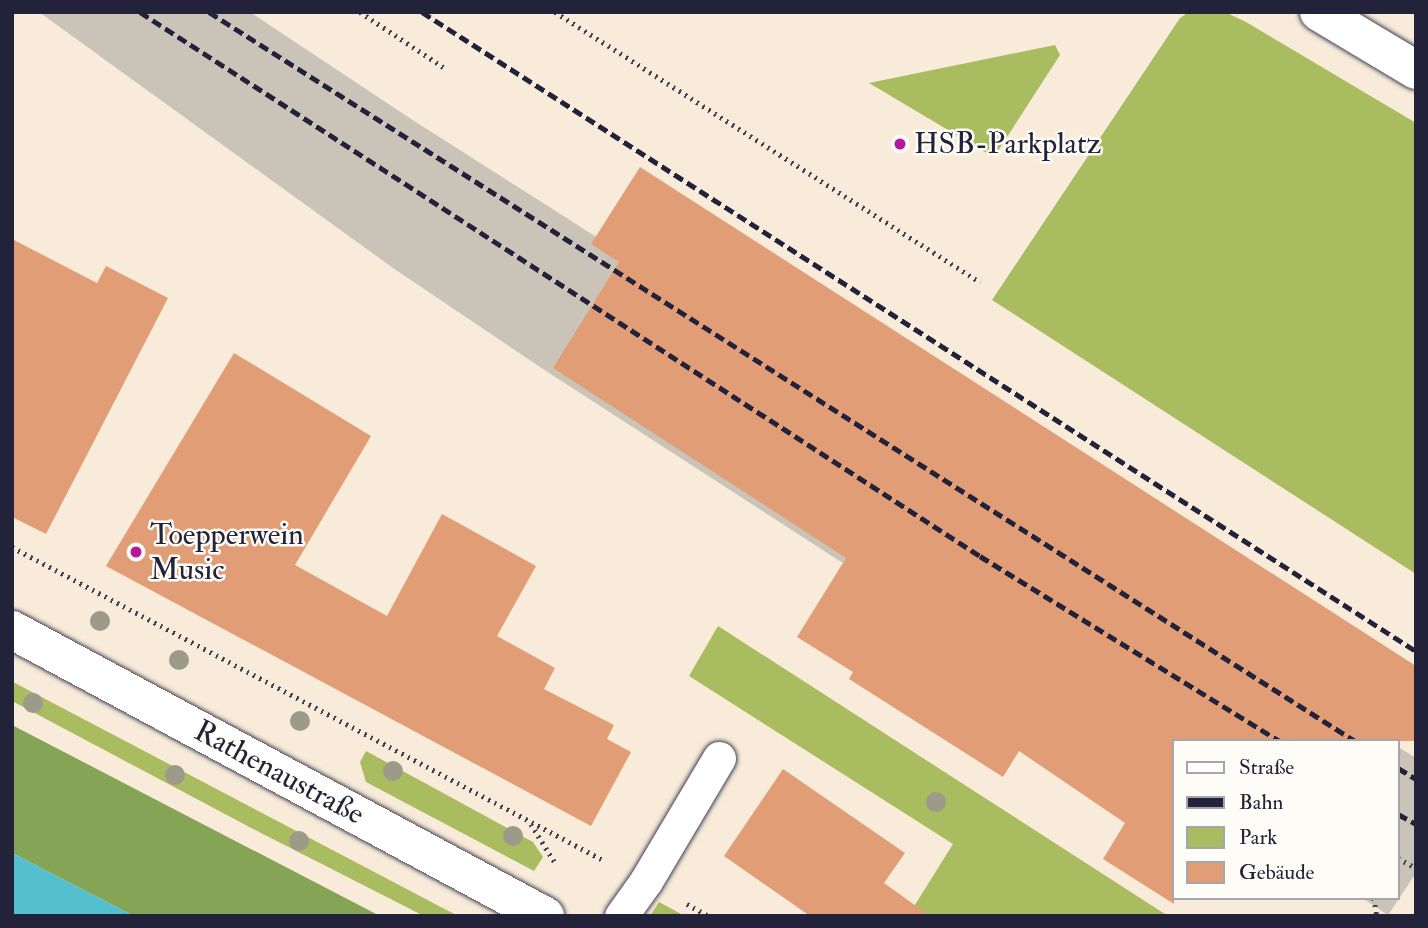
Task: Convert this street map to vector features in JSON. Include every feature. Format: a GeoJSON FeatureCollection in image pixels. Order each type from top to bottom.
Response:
{"type":"FeatureCollection","features":[{"type":"Feature","properties":{"kind":"main road"},"geometry":{"type":"LineString","coordinates":[[1319,12],[1416,70]]}},
{"type":"Feature","properties":{"kind":"main road","name":"Rathenaustraße"},"geometry":{"type":"LineString","coordinates":[[12,630],[545,916]]}},
{"type":"Feature","properties":{"kind":"lane"},"geometry":{"type":"LineString","coordinates":[[621,916],[646,881],[719,758]]}},
{"type":"Feature","properties":{"kind":"path"},"geometry":{"type":"LineString","coordinates":[[360,12],[443,66]]}},
{"type":"Feature","properties":{"kind":"path"},"geometry":{"type":"LineString","coordinates":[[555,12],[980,282]]}},
{"type":"Feature","properties":{"kind":"path"},"geometry":{"type":"LineString","coordinates":[[12,547],[531,824]]}},
{"type":"Feature","properties":{"kind":"path"},"geometry":{"type":"LineString","coordinates":[[1400,859],[1416,868]]}},
{"type":"Feature","properties":{"kind":"shaded area"},"geometry":{"type":"Polygon","coordinates":[[[39,12],[250,12],[411,119],[1386,739],[1172,739],[1172,776],[546,371],[393,268],[39,12]]]}},
{"type":"Feature","properties":{"kind":"shaded area"},"geometry":{"type":"Polygon","coordinates":[[[1400,748],[1416,758],[1416,873],[1400,897],[1400,748]]]}},
{"type":"Feature","properties":{"kind":"shaded area"},"geometry":{"type":"Polygon","coordinates":[[[1365,900],[1398,900],[1388,915],[1365,900]]]}},
{"type":"Feature","properties":{"kind":"green space"},"geometry":{"type":"Polygon","coordinates":[[[1189,12],[1225,12],[1416,123],[1416,574],[992,300],[1180,18],[1189,12]]]}},
{"type":"Feature","properties":{"kind":"green space"},"geometry":{"type":"Polygon","coordinates":[[[1055,45],[1060,55],[996,154],[990,155],[869,83],[1055,45]]]}},
{"type":"Feature","properties":{"kind":"green space"},"geometry":{"type":"Polygon","coordinates":[[[718,626],[1168,916],[908,916],[953,844],[689,676],[718,626]]]}},
{"type":"Feature","properties":{"kind":"green space"},"geometry":{"type":"Polygon","coordinates":[[[12,681],[458,916],[424,916],[259,832],[12,701],[12,681]]]}},
{"type":"Feature","properties":{"kind":"green space"},"geometry":{"type":"Polygon","coordinates":[[[12,725],[380,916],[134,916],[12,853],[12,725]]]}},
{"type":"Feature","properties":{"kind":"green space"},"geometry":{"type":"Polygon","coordinates":[[[366,751],[533,842],[543,857],[534,871],[366,782],[360,762],[366,751]]]}},
{"type":"Feature","properties":{"kind":"green space"},"geometry":{"type":"Polygon","coordinates":[[[659,902],[685,916],[650,916],[659,902]]]}},
{"type":"Feature","properties":{"kind":"water"},"geometry":{"type":"Polygon","coordinates":[[[12,853],[134,916],[12,916],[12,853]]]}},
{"type":"Feature","properties":{"kind":"building"},"geometry":{"type":"Polygon","coordinates":[[[640,167],[1416,666],[1416,741],[1172,739],[1174,904],[1103,859],[1125,823],[1019,751],[1003,777],[849,679],[853,672],[797,637],[846,558],[553,368],[619,262],[591,244],[640,167]]]}},
{"type":"Feature","properties":{"kind":"building"},"geometry":{"type":"Polygon","coordinates":[[[12,239],[97,283],[106,266],[168,298],[46,534],[12,517],[12,239]]]}},
{"type":"Feature","properties":{"kind":"building"},"geometry":{"type":"Polygon","coordinates":[[[234,353],[371,436],[295,565],[387,616],[442,514],[536,566],[497,636],[555,668],[544,689],[614,725],[607,739],[631,752],[591,826],[106,566],[234,353]]]}},
{"type":"Feature","properties":{"kind":"building"},"geometry":{"type":"Polygon","coordinates":[[[783,769],[905,853],[884,883],[930,916],[810,916],[724,856],[783,769]]]}},
{"type":"Feature","properties":{"kind":"railway"},"geometry":{"type":"LineString","coordinates":[[140,12],[980,556],[1277,739]]}},
{"type":"Feature","properties":{"kind":"railway"},"geometry":{"type":"LineString","coordinates":[[209,12],[1352,739]]}},
{"type":"Feature","properties":{"kind":"railway"},"geometry":{"type":"LineString","coordinates":[[422,12],[1416,651]]}},
{"type":"Feature","properties":{"kind":"railway"},"geometry":{"type":"LineString","coordinates":[[1400,769],[1416,779]]}},
{"type":"Feature","properties":{"kind":"railway"},"geometry":{"type":"LineString","coordinates":[[1400,815],[1416,824]]}},
{"type":"Feature","properties":{"kind":"place","name":"HSB-Parkplatz"},"geometry":{"type":"Point","coordinates":[900,144]}},
{"type":"Feature","properties":{"kind":"place","name":"Toepperwein Music"},"geometry":{"type":"Point","coordinates":[136,552]}}]}
